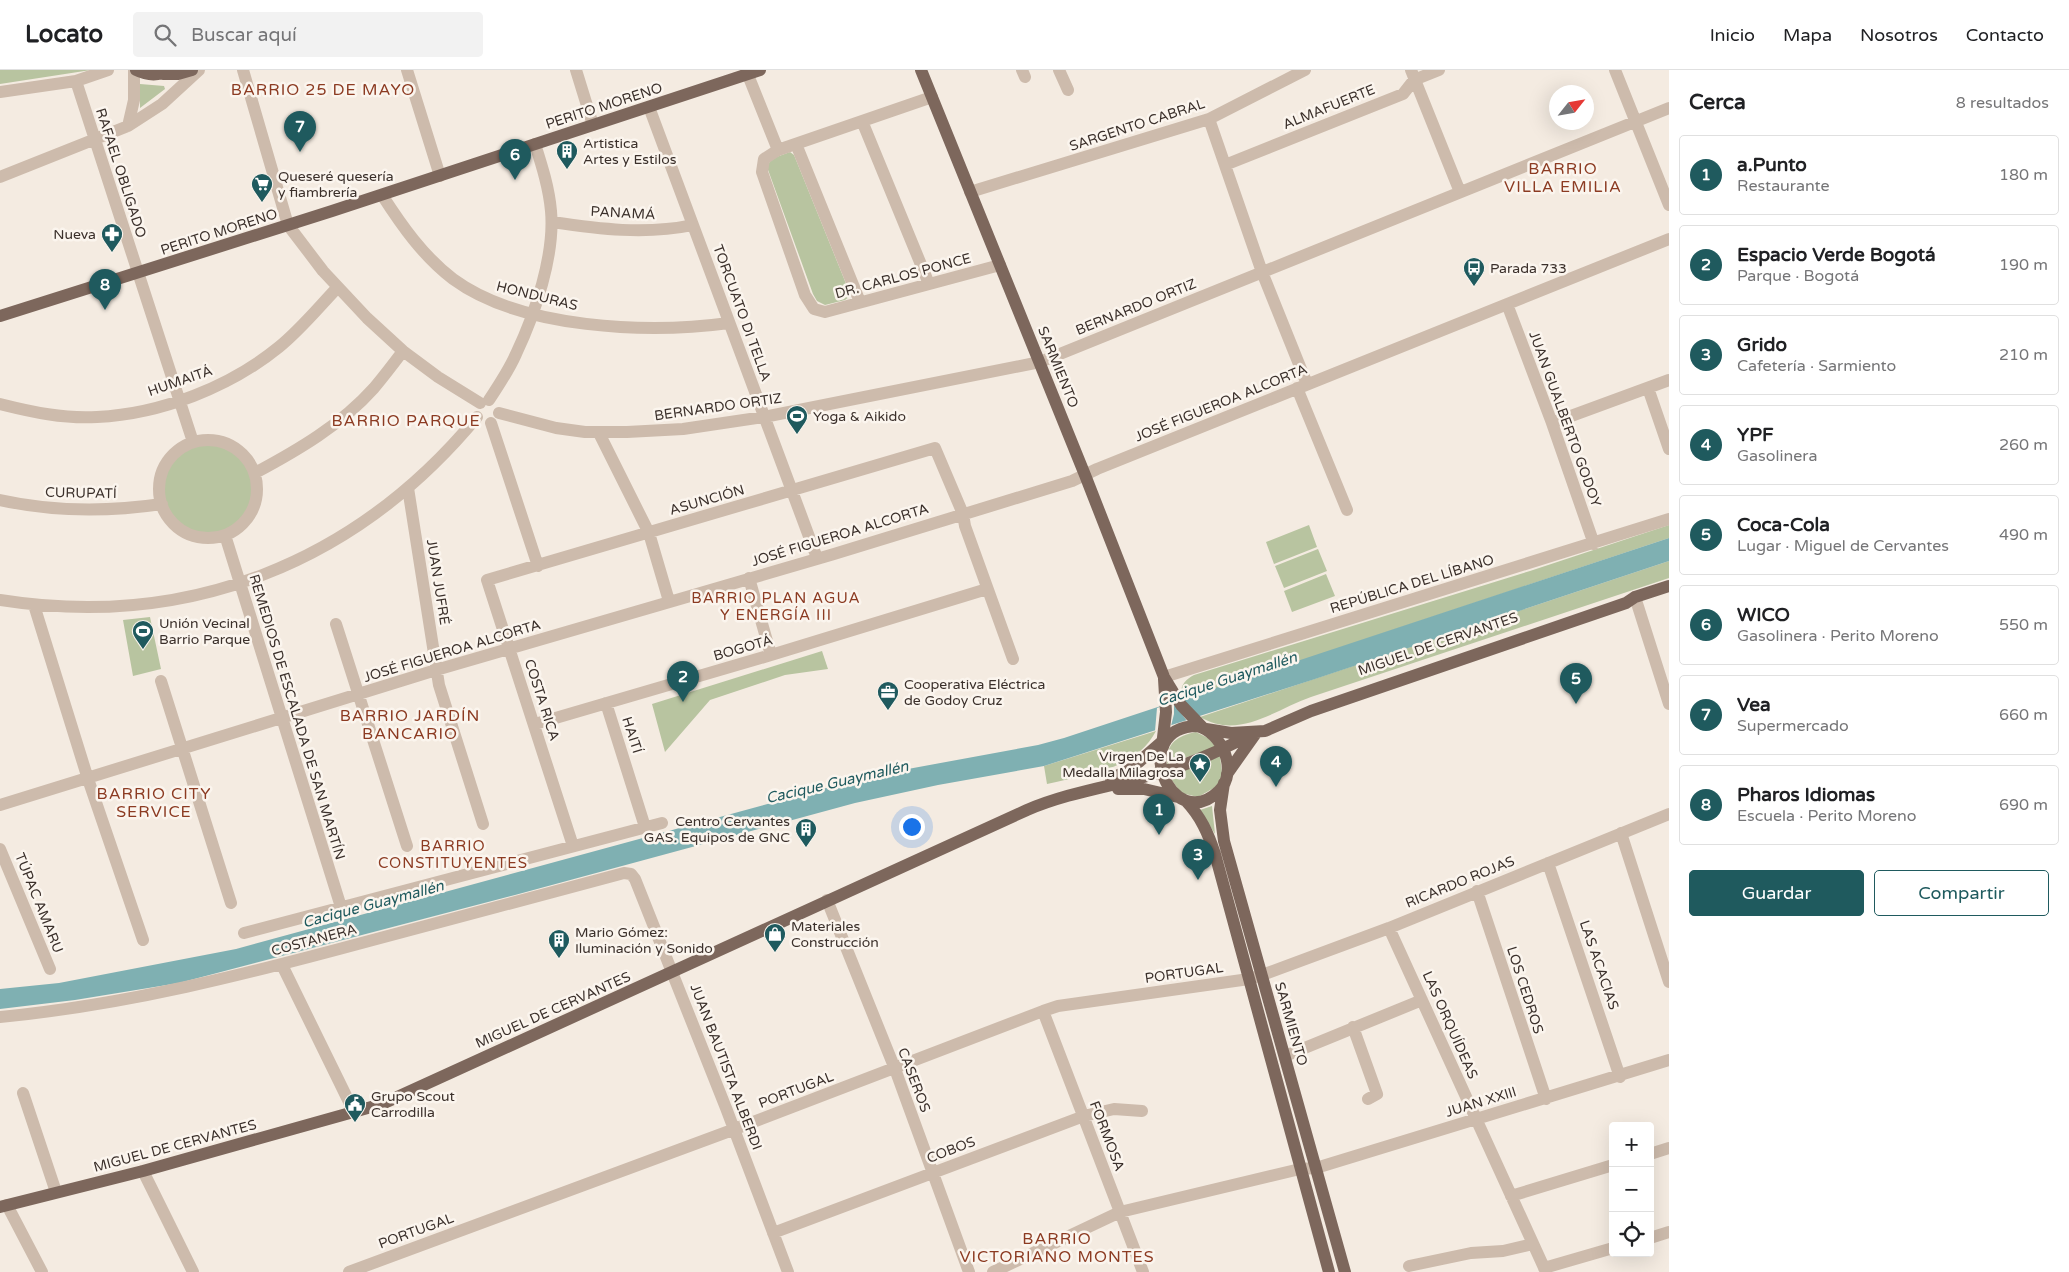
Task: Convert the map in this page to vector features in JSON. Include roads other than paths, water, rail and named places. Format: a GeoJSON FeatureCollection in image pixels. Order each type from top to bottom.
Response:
{"type":"FeatureCollection","features":[{"type":"Feature","properties":{"kind":"main road"},"geometry":{"type":"LineString","coordinates":[[135,70],[151,75],[166,72],[178,74],[192,70]]}},
{"type":"Feature","properties":{"kind":"main road","name":"PERITO MORENO"},"geometry":{"type":"LineString","coordinates":[[0,316],[382,195],[649,107],[747,72],[760,70]]}},
{"type":"Feature","properties":{"kind":"main road","name":"SARMIENTO"},"geometry":{"type":"LineString","coordinates":[[921,70],[1040,362],[1164,677],[1179,701],[1215,737],[1223,749]]}},
{"type":"Feature","properties":{"kind":"main road","name":"MIGUEL DE CERVANTES"},"geometry":{"type":"LineString","coordinates":[[1098,787],[1103,782],[1132,768],[1163,739],[1187,727],[1201,725],[1232,733],[1265,731],[1311,711],[1626,604],[1635,597],[1669,586]]}},
{"type":"Feature","properties":{"kind":"main road","name":"SARMIENTO"},"geometry":{"type":"LineString","coordinates":[[1164,677],[1166,705],[1160,758],[1162,772],[1168,786],[1196,813],[1208,833],[1329,1272]]}},
{"type":"Feature","properties":{"kind":"main road"},"geometry":{"type":"LineString","coordinates":[[1182,799],[1199,802],[1210,798],[1219,791],[1257,732]]}},
{"type":"Feature","properties":{"kind":"main road","name":"MIGUEL DE CERVANTES"},"geometry":{"type":"LineString","coordinates":[[4,1206],[143,1171],[391,1100],[1044,802],[1162,772],[1223,749],[1257,732]]}},
{"type":"Feature","properties":{"kind":"main road"},"geometry":{"type":"LineString","coordinates":[[1223,749],[1226,779]]}},
{"type":"Feature","properties":{"kind":"main road","name":"SARMIENTO"},"geometry":{"type":"LineString","coordinates":[[1226,779],[1220,810],[1224,841],[1345,1272]]}},
{"type":"Feature","properties":{"kind":"main road","name":"MIGUEL DE CERVANTES"},"geometry":{"type":"LineString","coordinates":[[1098,787],[1104,790],[1144,788],[1182,799]]}},
{"type":"Feature","properties":{"kind":"street"},"geometry":{"type":"LineString","coordinates":[[0,92],[76,81],[108,70]]}},
{"type":"Feature","properties":{"kind":"street"},"geometry":{"type":"LineString","coordinates":[[128,126],[134,100],[135,70]]}},
{"type":"Feature","properties":{"kind":"street"},"geometry":{"type":"LineString","coordinates":[[0,177],[128,126],[167,100],[199,70]]}},
{"type":"Feature","properties":{"kind":"street"},"geometry":{"type":"LineString","coordinates":[[243,70],[288,225],[337,288],[403,351],[438,377],[485,401],[496,404],[495,418],[538,566]]}},
{"type":"Feature","properties":{"kind":"street"},"geometry":{"type":"LineString","coordinates":[[406,70],[440,176]]}},
{"type":"Feature","properties":{"kind":"street"},"geometry":{"type":"LineString","coordinates":[[576,70],[593,125]]}},
{"type":"Feature","properties":{"kind":"street"},"geometry":{"type":"LineString","coordinates":[[1060,70],[1068,90]]}},
{"type":"Feature","properties":{"kind":"street","name":"SARGENTO CABRAL"},"geometry":{"type":"LineString","coordinates":[[970,192],[1209,120],[1305,70]]}},
{"type":"Feature","properties":{"kind":"street","name":"ALMAFUERTE"},"geometry":{"type":"LineString","coordinates":[[1225,165],[1403,94],[1412,75],[1439,70]]}},
{"type":"Feature","properties":{"kind":"street"},"geometry":{"type":"LineString","coordinates":[[1615,70],[1669,205]]}},
{"type":"Feature","properties":{"kind":"street"},"geometry":{"type":"LineString","coordinates":[[747,72],[778,150],[932,97]]}},
{"type":"Feature","properties":{"kind":"street"},"geometry":{"type":"LineString","coordinates":[[1412,75],[1460,192]]}},
{"type":"Feature","properties":{"kind":"street","name":"RAFAEL OBLIGADO"},"geometry":{"type":"LineString","coordinates":[[76,81],[138,273]]}},
{"type":"Feature","properties":{"kind":"street","name":"TORCUATO DI TELLA"},"geometry":{"type":"LineString","coordinates":[[649,107],[816,558]]}},
{"type":"Feature","properties":{"kind":"street","name":"BERNARDO ORTIZ"},"geometry":{"type":"LineString","coordinates":[[478,417],[483,422],[495,418],[556,428],[599,432],[684,429],[764,417],[1040,362],[1669,108]]}},
{"type":"Feature","properties":{"kind":"street"},"geometry":{"type":"LineString","coordinates":[[1209,120],[1347,510]]}},
{"type":"Feature","properties":{"kind":"street"},"geometry":{"type":"LineString","coordinates":[[862,121],[929,284]]}},
{"type":"Feature","properties":{"kind":"street"},"geometry":{"type":"LineString","coordinates":[[0,600],[34,605],[98,607],[151,603],[187,597],[240,583],[320,550],[365,522],[408,488],[442,457],[478,417],[476,408],[485,401],[516,354],[532,313],[546,262],[552,222],[548,189],[536,144]]}},
{"type":"Feature","properties":{"kind":"street"},"geometry":{"type":"LineString","coordinates":[[796,144],[860,302]]}},
{"type":"Feature","properties":{"kind":"street","name":"DR. CARLOS PONCE"},"geometry":{"type":"LineString","coordinates":[[778,150],[764,159],[762,172],[805,295],[814,309],[825,312],[1000,265]]}},
{"type":"Feature","properties":{"kind":"street","name":"HONDURAS"},"geometry":{"type":"LineString","coordinates":[[382,195],[414,242],[450,276],[490,300],[532,313],[573,321],[642,329],[696,328],[729,323]]}},
{"type":"Feature","properties":{"kind":"street","name":"PANAMÁ"},"geometry":{"type":"LineString","coordinates":[[552,222],[623,231],[661,230],[693,225]]}},
{"type":"Feature","properties":{"kind":"street","name":"JOSÉ FIGUEROA ALCORTA"},"geometry":{"type":"LineString","coordinates":[[0,805],[436,670],[963,514],[1085,475],[1669,239]]}},
{"type":"Feature","properties":{"kind":"street"},"geometry":{"type":"LineString","coordinates":[[138,273],[193,442]]}},
{"type":"Feature","properties":{"kind":"street","name":"HUMAITÁ"},"geometry":{"type":"LineString","coordinates":[[0,404],[49,414],[96,417],[131,412],[179,400],[224,382],[265,358],[290,338],[337,288]]}},
{"type":"Feature","properties":{"kind":"street","name":"JUAN GUALBERTO GODOY"},"geometry":{"type":"LineString","coordinates":[[1507,304],[1552,423],[1594,544]]}},
{"type":"Feature","properties":{"kind":"street"},"geometry":{"type":"LineString","coordinates":[[255,473],[303,447],[344,416],[375,387],[403,351]]}},
{"type":"Feature","properties":{"kind":"street"},"geometry":{"type":"LineString","coordinates":[[1552,423],[1669,380]]}},
{"type":"Feature","properties":{"kind":"street"},"geometry":{"type":"LineString","coordinates":[[1648,388],[1669,449]]}},
{"type":"Feature","properties":{"kind":"street"},"geometry":{"type":"LineString","coordinates":[[599,432],[649,533],[669,601]]}},
{"type":"Feature","properties":{"kind":"street"},"geometry":{"type":"LineString","coordinates":[[208,440],[223,442],[237,449],[248,460],[255,473],[257,486],[252,510],[245,521],[225,535],[209,538],[194,536],[180,529],[169,518],[162,504],[159,488],[162,473],[168,460],[179,449],[193,442],[208,440]]}},
{"type":"Feature","properties":{"kind":"street","name":"ASUNCIÓN"},"geometry":{"type":"LineString","coordinates":[[487,580],[935,448],[963,514]]}},
{"type":"Feature","properties":{"kind":"street","name":"JUAN JUFRÉ"},"geometry":{"type":"LineString","coordinates":[[408,488],[439,685],[483,824]]}},
{"type":"Feature","properties":{"kind":"street","name":"CURUPATÍ"},"geometry":{"type":"LineString","coordinates":[[0,500],[48,508],[84,510],[117,510],[162,504]]}},
{"type":"Feature","properties":{"kind":"street"},"geometry":{"type":"LineString","coordinates":[[963,514],[965,526],[1013,659]]}},
{"type":"Feature","properties":{"kind":"street","name":"REPÚBLICA DEL LÍBANO"},"geometry":{"type":"LineString","coordinates":[[1164,677],[1669,519]]}},
{"type":"Feature","properties":{"kind":"street","name":"REMEDIOS DE ESCALADA DE SAN MARTÍN"},"geometry":{"type":"LineString","coordinates":[[225,535],[341,907]]}},
{"type":"Feature","properties":{"kind":"street"},"geometry":{"type":"LineString","coordinates":[[749,578],[771,655]]}},
{"type":"Feature","properties":{"kind":"street","name":"COSTA RICA"},"geometry":{"type":"LineString","coordinates":[[487,580],[573,846]]}},
{"type":"Feature","properties":{"kind":"street","name":"BOGOTÁ"},"geometry":{"type":"LineString","coordinates":[[534,724],[771,655],[987,589]]}},
{"type":"Feature","properties":{"kind":"street"},"geometry":{"type":"LineString","coordinates":[[1635,597],[1669,704]]}},
{"type":"Feature","properties":{"kind":"street"},"geometry":{"type":"LineString","coordinates":[[34,605],[88,779],[143,940]]}},
{"type":"Feature","properties":{"kind":"street"},"geometry":{"type":"LineString","coordinates":[[336,624],[407,846]]}},
{"type":"Feature","properties":{"kind":"street"},"geometry":{"type":"LineString","coordinates":[[160,681],[231,902]]}},
{"type":"Feature","properties":{"kind":"street","name":"HAITÍ"},"geometry":{"type":"LineString","coordinates":[[606,703],[645,827]]}},
{"type":"Feature","properties":{"kind":"street","name":"RICARDO ROJAS"},"geometry":{"type":"LineString","coordinates":[[1262,975],[1389,928],[1669,814]]}},
{"type":"Feature","properties":{"kind":"street"},"geometry":{"type":"LineString","coordinates":[[244,933],[662,823]]}},
{"type":"Feature","properties":{"kind":"street"},"geometry":{"type":"LineString","coordinates":[[1621,833],[1669,982]]}},
{"type":"Feature","properties":{"kind":"street","name":"TÚPAC AMARU"},"geometry":{"type":"LineString","coordinates":[[0,848],[50,969]]}},
{"type":"Feature","properties":{"kind":"street","name":"LAS ACACIAS"},"geometry":{"type":"LineString","coordinates":[[1548,863],[1620,1077]]}},
{"type":"Feature","properties":{"kind":"street","name":"COSTANERA"},"geometry":{"type":"LineString","coordinates":[[0,1017],[117,1002],[166,992],[282,965],[624,873],[631,874]]}},
{"type":"Feature","properties":{"kind":"street","name":"JUAN BAUTISTA ALBERDI"},"geometry":{"type":"LineString","coordinates":[[631,874],[635,879],[673,972],[735,1129],[788,1272]]}},
{"type":"Feature","properties":{"kind":"street","name":"LOS CEDROS"},"geometry":{"type":"LineString","coordinates":[[1477,891],[1546,1098]]}},
{"type":"Feature","properties":{"kind":"street","name":"CASEROS"},"geometry":{"type":"LineString","coordinates":[[827,900],[895,1069],[969,1272]]}},
{"type":"Feature","properties":{"kind":"street","name":"LAS ORQUÍDEAS"},"geometry":{"type":"LineString","coordinates":[[1389,928],[1545,1270]]}},
{"type":"Feature","properties":{"kind":"street"},"geometry":{"type":"LineString","coordinates":[[282,965],[354,1112]]}},
{"type":"Feature","properties":{"kind":"street","name":"PORTUGAL"},"geometry":{"type":"LineString","coordinates":[[349,1272],[895,1069],[1058,1006],[1262,975]]}},
{"type":"Feature","properties":{"kind":"street"},"geometry":{"type":"LineString","coordinates":[[1285,1056],[1422,1000]]}},
{"type":"Feature","properties":{"kind":"street","name":"FORMOSA"},"geometry":{"type":"LineString","coordinates":[[1043,1011],[1143,1272]]}},
{"type":"Feature","properties":{"kind":"street"},"geometry":{"type":"LineString","coordinates":[[1353,1028],[1377,1094],[1368,1099]]}},
{"type":"Feature","properties":{"kind":"street","name":"JUAN XXIII"},"geometry":{"type":"LineString","coordinates":[[993,1272],[1120,1212],[1300,1169],[1316,1168],[1620,1077],[1669,1060]]}},
{"type":"Feature","properties":{"kind":"street"},"geometry":{"type":"LineString","coordinates":[[23,1093],[56,1192]]}},
{"type":"Feature","properties":{"kind":"street","name":"COBOS"},"geometry":{"type":"LineString","coordinates":[[773,1233],[1084,1116],[1114,1109],[1142,1111]]}},
{"type":"Feature","properties":{"kind":"street"},"geometry":{"type":"LineString","coordinates":[[1654,1153],[1669,1148]]}},
{"type":"Feature","properties":{"kind":"street"},"geometry":{"type":"LineString","coordinates":[[1511,1196],[1609,1166]]}},
{"type":"Feature","properties":{"kind":"street"},"geometry":{"type":"LineString","coordinates":[[143,1171],[193,1272]]}},
{"type":"Feature","properties":{"kind":"street"},"geometry":{"type":"LineString","coordinates":[[4,1206],[42,1272]]}},
{"type":"Feature","properties":{"kind":"street"},"geometry":{"type":"LineString","coordinates":[[1654,1237],[1669,1232]]}},
{"type":"Feature","properties":{"kind":"street"},"geometry":{"type":"LineString","coordinates":[[1409,1266],[1471,1253],[1503,1251],[1533,1244]]}},
{"type":"Feature","properties":{"kind":"street"},"geometry":{"type":"LineString","coordinates":[[1545,1270],[1609,1249]]}},
{"type":"Feature","properties":{"kind":"water"},"geometry":{"type":"Polygon","coordinates":[[[1669,538],[1669,561],[1312,680],[1044,766],[938,785],[855,803],[179,983],[75,1000],[0,1009],[0,989],[59,983],[236,949],[870,776],[1038,745],[1064,738],[1669,538]]]}},
{"type":"Feature","properties":{"kind":"place","name":"Vea"},"geometry":{"type":"Point","coordinates":[300,152]}},
{"type":"Feature","properties":{"kind":"place","name":"Artistica Artes y Estilos"},"geometry":{"type":"Point","coordinates":[567,170]}},
{"type":"Feature","properties":{"kind":"place","name":"WICO"},"geometry":{"type":"Point","coordinates":[515,180]}},
{"type":"Feature","properties":{"kind":"place","name":"Queseré quesería y fiambrería"},"geometry":{"type":"Point","coordinates":[262,203]}},
{"type":"Feature","properties":{"kind":"place","name":"Nueva"},"geometry":{"type":"Point","coordinates":[112,253]}},
{"type":"Feature","properties":{"kind":"place","name":"Parada 733"},"geometry":{"type":"Point","coordinates":[1474,287]}},
{"type":"Feature","properties":{"kind":"place","name":"Pharos Idiomas"},"geometry":{"type":"Point","coordinates":[105,310]}},
{"type":"Feature","properties":{"kind":"place","name":"Yoga & Aikido"},"geometry":{"type":"Point","coordinates":[797,435]}},
{"type":"Feature","properties":{"kind":"place","name":"Unión Vecinal Barrio Parque"},"geometry":{"type":"Point","coordinates":[143,650]}},
{"type":"Feature","properties":{"kind":"place","name":"Espacio Verde Bogotá"},"geometry":{"type":"Point","coordinates":[683,702]}},
{"type":"Feature","properties":{"kind":"place","name":"Coca-Cola"},"geometry":{"type":"Point","coordinates":[1576,704]}},
{"type":"Feature","properties":{"kind":"place","name":"Cooperativa Eléctrica de Godoy Cruz"},"geometry":{"type":"Point","coordinates":[888,711]}},
{"type":"Feature","properties":{"kind":"place","name":"Virgen De La Medalla Milagrosa"},"geometry":{"type":"Point","coordinates":[1200,783]}},
{"type":"Feature","properties":{"kind":"place","name":"YPF"},"geometry":{"type":"Point","coordinates":[1276,787]}},
{"type":"Feature","properties":{"kind":"place","name":"a.Punto"},"geometry":{"type":"Point","coordinates":[1159,835]}},
{"type":"Feature","properties":{"kind":"place","name":"Centro Cervantes GAS. Equipos de GNC"},"geometry":{"type":"Point","coordinates":[806,848]}},
{"type":"Feature","properties":{"kind":"place","name":"Grido"},"geometry":{"type":"Point","coordinates":[1198,880]}},
{"type":"Feature","properties":{"kind":"place","name":"Materiales Construcción"},"geometry":{"type":"Point","coordinates":[775,953]}},
{"type":"Feature","properties":{"kind":"place","name":"Mario Gómez: Iluminación y Sonido"},"geometry":{"type":"Point","coordinates":[559,959]}},
{"type":"Feature","properties":{"kind":"place","name":"Grupo Scout Carrodilla"},"geometry":{"type":"Point","coordinates":[355,1123]}},
{"type":"Feature","properties":{"kind":"district","name":"BARRIO 25 DE MAYO"},"geometry":{"type":"Point","coordinates":[323,90]}},
{"type":"Feature","properties":{"kind":"district","name":"BARRIO VILLA EMILIA"},"geometry":{"type":"Point","coordinates":[1563,178]}},
{"type":"Feature","properties":{"kind":"district","name":"BARRIO PARQUE"},"geometry":{"type":"Point","coordinates":[406,421]}},
{"type":"Feature","properties":{"kind":"district","name":"BARRIO PLAN AGUA Y ENERGÍA III"},"geometry":{"type":"Point","coordinates":[776,606]}},
{"type":"Feature","properties":{"kind":"district","name":"BARRIO JARDÍN BANCARIO"},"geometry":{"type":"Point","coordinates":[410,725]}},
{"type":"Feature","properties":{"kind":"district","name":"BARRIO CITY SERVICE"},"geometry":{"type":"Point","coordinates":[154,803]}},
{"type":"Feature","properties":{"kind":"district","name":"BARRIO CONSTITUYENTES"},"geometry":{"type":"Point","coordinates":[453,854]}},
{"type":"Feature","properties":{"kind":"district","name":"BARRIO VICTORIANO MONTES"},"geometry":{"type":"Point","coordinates":[1057,1248]}},
{"type":"Feature","properties":{"kind":"water label","name":"Cacique Guaymallén"},"geometry":{"type":"Point","coordinates":[1227,679]}},
{"type":"Feature","properties":{"kind":"water label","name":"Cacique Guaymallén"},"geometry":{"type":"Point","coordinates":[837,782]}},
{"type":"Feature","properties":{"kind":"water label","name":"Cacique Guaymallén"},"geometry":{"type":"Point","coordinates":[373,904]}}]}
